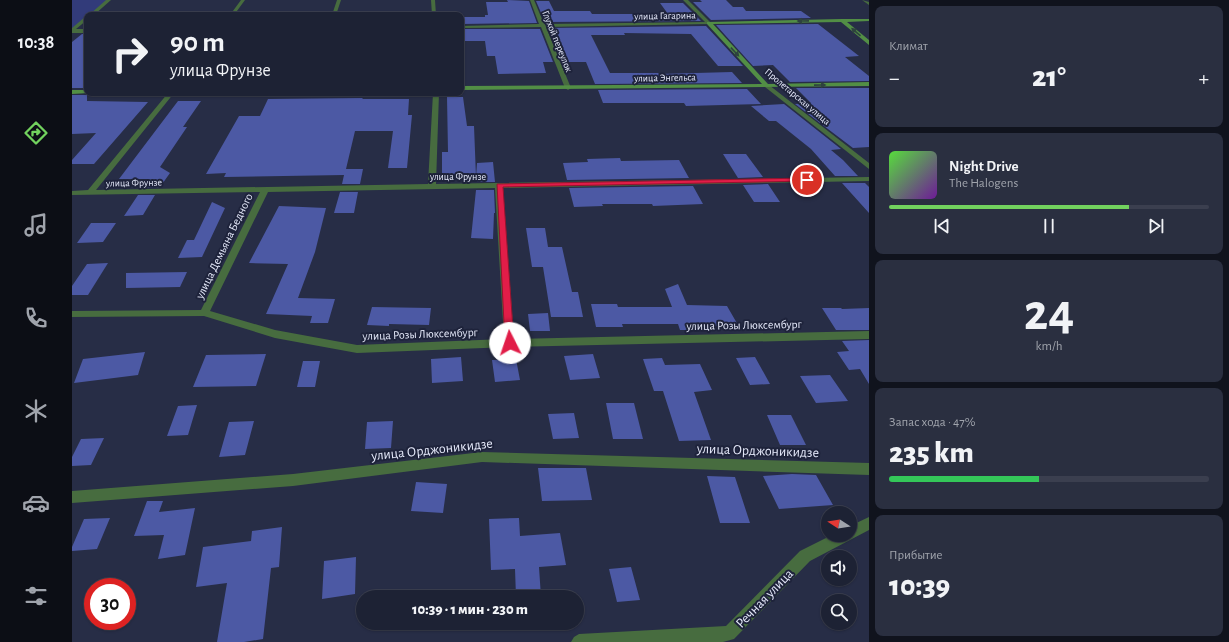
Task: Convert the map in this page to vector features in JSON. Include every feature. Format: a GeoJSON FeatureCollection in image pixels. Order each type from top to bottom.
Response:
{"type":"FeatureCollection","features":[{"type":"Feature","properties":{"kind":"main road"},"geometry":{"type":"LineString","coordinates":[[842,20],[869,43]]}},
{"type":"Feature","properties":{"kind":"main road","name":"улица Гагарина"},"geometry":{"type":"LineString","coordinates":[[709,23],[869,20]]}},
{"type":"Feature","properties":{"kind":"main road","name":"Пролетарская улица"},"geometry":{"type":"LineString","coordinates":[[709,23],[767,86]]}},
{"type":"Feature","properties":{"kind":"main road","name":"улица Энгельса"},"geometry":{"type":"LineString","coordinates":[[464,88],[869,84]]}},
{"type":"Feature","properties":{"kind":"main road"},"geometry":{"type":"LineString","coordinates":[[72,92],[84,92]]}},
{"type":"Feature","properties":{"kind":"street"},"geometry":{"type":"LineString","coordinates":[[95,12],[110,0]]}},
{"type":"Feature","properties":{"kind":"street"},"geometry":{"type":"LineString","coordinates":[[234,12],[243,0]]}},
{"type":"Feature","properties":{"kind":"street"},"geometry":{"type":"LineString","coordinates":[[335,12],[339,0]]}},
{"type":"Feature","properties":{"kind":"street"},"geometry":{"type":"LineString","coordinates":[[433,0],[434,12]]}},
{"type":"Feature","properties":{"kind":"street","name":"Глухой переулок"},"geometry":{"type":"LineString","coordinates":[[532,0],[568,88]]}},
{"type":"Feature","properties":{"kind":"street","name":"Пролетарская улица"},"geometry":{"type":"LineString","coordinates":[[685,0],[709,23]]}},
{"type":"Feature","properties":{"kind":"street"},"geometry":{"type":"LineString","coordinates":[[864,0],[869,4]]}},
{"type":"Feature","properties":{"kind":"street"},"geometry":{"type":"LineString","coordinates":[[72,31],[84,21]]}},
{"type":"Feature","properties":{"kind":"street","name":"улица Гагарина"},"geometry":{"type":"LineString","coordinates":[[464,27],[709,23]]}},
{"type":"Feature","properties":{"kind":"street"},"geometry":{"type":"LineString","coordinates":[[72,31],[84,31]]}},
{"type":"Feature","properties":{"kind":"street","name":"Пролетарская улица"},"geometry":{"type":"LineString","coordinates":[[767,86],[869,167]]}},
{"type":"Feature","properties":{"kind":"street"},"geometry":{"type":"LineString","coordinates":[[90,193],[169,96]]}},
{"type":"Feature","properties":{"kind":"street"},"geometry":{"type":"LineString","coordinates":[[432,186],[436,96]]}},
{"type":"Feature","properties":{"kind":"street","name":"улица Фрунзе"},"geometry":{"type":"LineString","coordinates":[[72,194],[869,178]]}},
{"type":"Feature","properties":{"kind":"street"},"geometry":{"type":"LineString","coordinates":[[499,185],[510,343]]}},
{"type":"Feature","properties":{"kind":"street","name":"улица Демьяна Бедного"},"geometry":{"type":"LineString","coordinates":[[204,313],[265,190]]}},
{"type":"Feature","properties":{"kind":"street","name":"улица Розы Люксембург"},"geometry":{"type":"LineString","coordinates":[[72,314],[204,313],[275,334],[357,349],[510,343],[869,335]]}},
{"type":"Feature","properties":{"kind":"street","name":"улица Орджоникидзе"},"geometry":{"type":"LineString","coordinates":[[72,497],[294,480],[482,457],[869,469]]}},
{"type":"Feature","properties":{"kind":"street"},"geometry":{"type":"LineString","coordinates":[[857,529],[869,523]]}},
{"type":"Feature","properties":{"kind":"street","name":"Речная улица"},"geometry":{"type":"LineString","coordinates":[[579,642],[729,634],[805,556],[832,542]]}},
{"type":"Feature","properties":{"kind":"shaded area"},"geometry":{"type":"Polygon","coordinates":[[[72,0],[109,0],[94,12],[84,12],[84,20],[72,30],[72,0]]]}},
{"type":"Feature","properties":{"kind":"building"},"geometry":{"type":"Polygon","coordinates":[[[507,0],[529,1],[537,23],[464,24],[464,17],[485,17],[485,15],[488,15],[486,2],[508,2],[507,0]]]}},
{"type":"Feature","properties":{"kind":"building"},"geometry":{"type":"Polygon","coordinates":[[[700,0],[726,0],[733,7],[743,7],[746,11],[801,11],[811,18],[711,20],[693,2],[702,2],[700,0]]]}},
{"type":"Feature","properties":{"kind":"building"},"geometry":{"type":"Polygon","coordinates":[[[536,1],[549,1],[554,11],[590,11],[592,14],[668,14],[660,3],[683,3],[701,21],[545,22],[536,1]]]}},
{"type":"Feature","properties":{"kind":"building"},"geometry":{"type":"Polygon","coordinates":[[[818,24],[859,56],[845,57],[869,76],[869,81],[790,82],[773,65],[753,66],[716,25],[818,24]]]}},
{"type":"Feature","properties":{"kind":"building"},"geometry":{"type":"Polygon","coordinates":[[[706,26],[743,66],[718,66],[691,34],[624,33],[625,35],[591,35],[610,73],[659,74],[732,72],[742,83],[595,84],[586,62],[562,62],[548,28],[706,26]]]}},
{"type":"Feature","properties":{"kind":"building"},"geometry":{"type":"Polygon","coordinates":[[[464,29],[540,29],[553,62],[543,62],[546,73],[498,74],[495,56],[487,56],[485,41],[464,41],[464,29]]]}},
{"type":"Feature","properties":{"kind":"building"},"geometry":{"type":"Polygon","coordinates":[[[84,34],[84,88],[72,88],[72,42],[84,34]]]}},
{"type":"Feature","properties":{"kind":"building"},"geometry":{"type":"Polygon","coordinates":[[[796,88],[869,88],[869,147],[853,148],[795,104],[811,103],[796,88]]]}},
{"type":"Feature","properties":{"kind":"building"},"geometry":{"type":"Polygon","coordinates":[[[747,89],[761,104],[686,106],[684,103],[603,103],[598,90],[747,89]]]}},
{"type":"Feature","properties":{"kind":"building"},"geometry":{"type":"Polygon","coordinates":[[[72,95],[87,96],[87,101],[148,102],[94,164],[72,164],[72,160],[96,133],[72,134],[72,95]]]}},
{"type":"Feature","properties":{"kind":"building"},"geometry":{"type":"Polygon","coordinates":[[[447,97],[463,97],[467,126],[474,126],[476,177],[442,178],[442,152],[448,152],[447,97]]]}},
{"type":"Feature","properties":{"kind":"building"},"geometry":{"type":"Polygon","coordinates":[[[363,98],[362,99],[409,99],[408,115],[412,115],[407,168],[388,168],[393,131],[355,131],[346,169],[363,169],[360,184],[342,184],[344,175],[224,177],[226,173],[206,174],[239,116],[260,116],[268,99],[363,98]]]}},
{"type":"Feature","properties":{"kind":"building"},"geometry":{"type":"Polygon","coordinates":[[[178,101],[201,101],[183,127],[187,127],[160,167],[170,173],[160,187],[143,188],[149,179],[119,179],[178,101]]]}},
{"type":"Feature","properties":{"kind":"building"},"geometry":{"type":"Polygon","coordinates":[[[784,104],[841,149],[831,150],[858,176],[835,176],[811,149],[776,121],[769,121],[751,106],[784,104]]]}},
{"type":"Feature","properties":{"kind":"building"},"geometry":{"type":"Polygon","coordinates":[[[723,154],[746,154],[763,177],[738,178],[723,154]]]}},
{"type":"Feature","properties":{"kind":"building"},"geometry":{"type":"Polygon","coordinates":[[[620,158],[621,161],[679,160],[689,178],[567,180],[563,163],[588,162],[587,159],[620,158]]]}},
{"type":"Feature","properties":{"kind":"building"},"geometry":{"type":"Polygon","coordinates":[[[493,162],[495,182],[476,182],[477,163],[493,162]]]}},
{"type":"Feature","properties":{"kind":"building"},"geometry":{"type":"Polygon","coordinates":[[[842,183],[865,183],[869,187],[869,213],[842,183]]]}},
{"type":"Feature","properties":{"kind":"building"},"geometry":{"type":"Polygon","coordinates":[[[768,184],[780,202],[754,202],[743,185],[768,184]]]}},
{"type":"Feature","properties":{"kind":"building"},"geometry":{"type":"Polygon","coordinates":[[[693,186],[703,204],[653,206],[652,204],[602,204],[603,206],[574,207],[569,188],[693,186]]]}},
{"type":"Feature","properties":{"kind":"building"},"geometry":{"type":"Polygon","coordinates":[[[476,190],[494,190],[495,213],[493,239],[471,238],[476,190]]]}},
{"type":"Feature","properties":{"kind":"building"},"geometry":{"type":"Polygon","coordinates":[[[340,192],[358,192],[354,213],[334,213],[340,192]]]}},
{"type":"Feature","properties":{"kind":"building"},"geometry":{"type":"Polygon","coordinates":[[[138,195],[155,195],[143,215],[124,216],[138,195]]]}},
{"type":"Feature","properties":{"kind":"building"},"geometry":{"type":"Polygon","coordinates":[[[212,202],[225,208],[202,257],[178,258],[187,240],[194,240],[212,202]]]}},
{"type":"Feature","properties":{"kind":"building"},"geometry":{"type":"Polygon","coordinates":[[[279,206],[326,208],[315,252],[298,298],[335,299],[328,323],[310,323],[312,316],[266,314],[288,264],[249,263],[279,206]]]}},
{"type":"Feature","properties":{"kind":"building"},"geometry":{"type":"Polygon","coordinates":[[[91,223],[116,223],[103,242],[77,243],[91,223]]]}},
{"type":"Feature","properties":{"kind":"building"},"geometry":{"type":"Polygon","coordinates":[[[526,228],[545,228],[548,247],[562,247],[572,292],[578,292],[583,317],[551,317],[543,267],[532,267],[526,228]]]}},
{"type":"Feature","properties":{"kind":"building"},"geometry":{"type":"Polygon","coordinates":[[[108,263],[88,295],[72,295],[72,286],[87,264],[108,263]]]}},
{"type":"Feature","properties":{"kind":"building"},"geometry":{"type":"Polygon","coordinates":[[[187,272],[180,287],[126,288],[126,273],[187,272]]]}},
{"type":"Feature","properties":{"kind":"building"},"geometry":{"type":"Polygon","coordinates":[[[678,284],[687,305],[727,306],[738,325],[695,327],[696,330],[680,330],[678,324],[622,324],[623,327],[596,327],[591,304],[617,304],[618,307],[672,307],[665,289],[678,284]]]}},
{"type":"Feature","properties":{"kind":"building"},"geometry":{"type":"Polygon","coordinates":[[[372,307],[431,308],[429,325],[367,325],[372,307]]]}},
{"type":"Feature","properties":{"kind":"building"},"geometry":{"type":"Polygon","coordinates":[[[822,308],[869,308],[869,330],[836,330],[822,308]]]}},
{"type":"Feature","properties":{"kind":"building"},"geometry":{"type":"Polygon","coordinates":[[[548,313],[550,331],[530,331],[528,314],[548,313]]]}},
{"type":"Feature","properties":{"kind":"building"},"geometry":{"type":"Polygon","coordinates":[[[869,340],[869,384],[860,369],[849,370],[837,352],[849,351],[842,341],[869,340]]]}},
{"type":"Feature","properties":{"kind":"building"},"geometry":{"type":"Polygon","coordinates":[[[145,352],[138,375],[74,383],[83,359],[145,352]]]}},
{"type":"Feature","properties":{"kind":"building"},"geometry":{"type":"Polygon","coordinates":[[[266,354],[256,386],[193,387],[206,355],[266,354]]]}},
{"type":"Feature","properties":{"kind":"building"},"geometry":{"type":"Polygon","coordinates":[[[593,354],[600,378],[570,380],[564,356],[593,354]]]}},
{"type":"Feature","properties":{"kind":"building"},"geometry":{"type":"Polygon","coordinates":[[[461,357],[463,381],[432,383],[431,359],[461,357]]]}},
{"type":"Feature","properties":{"kind":"building"},"geometry":{"type":"Polygon","coordinates":[[[755,357],[770,384],[750,385],[736,358],[755,357]]]}},
{"type":"Feature","properties":{"kind":"building"},"geometry":{"type":"Polygon","coordinates":[[[662,358],[665,365],[700,364],[712,390],[694,392],[711,440],[679,441],[663,391],[654,391],[643,359],[662,358]]]}},
{"type":"Feature","properties":{"kind":"building"},"geometry":{"type":"Polygon","coordinates":[[[516,359],[520,380],[495,382],[492,360],[516,359]]]}},
{"type":"Feature","properties":{"kind":"building"},"geometry":{"type":"Polygon","coordinates":[[[303,361],[320,361],[315,387],[297,387],[303,361]]]}},
{"type":"Feature","properties":{"kind":"building"},"geometry":{"type":"Polygon","coordinates":[[[830,375],[848,401],[816,403],[800,376],[830,375]]]}},
{"type":"Feature","properties":{"kind":"building"},"geometry":{"type":"Polygon","coordinates":[[[606,403],[634,403],[643,439],[613,439],[606,403]]]}},
{"type":"Feature","properties":{"kind":"building"},"geometry":{"type":"Polygon","coordinates":[[[197,405],[188,435],[167,436],[178,406],[197,405]]]}},
{"type":"Feature","properties":{"kind":"building"},"geometry":{"type":"Polygon","coordinates":[[[574,413],[579,438],[553,439],[548,414],[574,413]]]}},
{"type":"Feature","properties":{"kind":"building"},"geometry":{"type":"Polygon","coordinates":[[[767,415],[791,415],[806,445],[780,445],[767,415]]]}},
{"type":"Feature","properties":{"kind":"building"},"geometry":{"type":"Polygon","coordinates":[[[254,421],[245,455],[219,457],[229,422],[254,421]]]}},
{"type":"Feature","properties":{"kind":"building"},"geometry":{"type":"Polygon","coordinates":[[[393,421],[391,448],[365,449],[367,422],[393,421]]]}},
{"type":"Feature","properties":{"kind":"building"},"geometry":{"type":"Polygon","coordinates":[[[104,438],[91,465],[72,466],[72,457],[81,439],[104,438]]]}},
{"type":"Feature","properties":{"kind":"building"},"geometry":{"type":"Polygon","coordinates":[[[538,468],[586,468],[592,500],[542,501],[538,468]]]}},
{"type":"Feature","properties":{"kind":"building"},"geometry":{"type":"Polygon","coordinates":[[[792,474],[816,475],[833,505],[779,509],[763,476],[792,474]]]}},
{"type":"Feature","properties":{"kind":"building"},"geometry":{"type":"Polygon","coordinates":[[[707,476],[735,477],[750,523],[720,523],[707,476]]]}},
{"type":"Feature","properties":{"kind":"building"},"geometry":{"type":"Polygon","coordinates":[[[416,482],[447,484],[443,513],[411,511],[416,482]]]}},
{"type":"Feature","properties":{"kind":"building"},"geometry":{"type":"Polygon","coordinates":[[[147,501],[163,501],[159,512],[195,508],[185,555],[158,559],[164,535],[134,536],[147,501]]]}},
{"type":"Feature","properties":{"kind":"building"},"geometry":{"type":"Polygon","coordinates":[[[110,518],[97,549],[72,551],[72,547],[84,519],[110,518]]]}},
{"type":"Feature","properties":{"kind":"building"},"geometry":{"type":"Polygon","coordinates":[[[519,518],[520,536],[560,533],[566,565],[539,567],[541,590],[516,590],[515,569],[491,570],[489,519],[519,518]]]}},
{"type":"Feature","properties":{"kind":"building"},"geometry":{"type":"Polygon","coordinates":[[[282,527],[279,567],[271,568],[263,639],[244,642],[217,642],[227,583],[196,587],[203,547],[251,541],[252,531],[282,527]]]}},
{"type":"Feature","properties":{"kind":"building"},"geometry":{"type":"Polygon","coordinates":[[[356,557],[355,594],[322,599],[324,561],[356,557]]]}},
{"type":"Feature","properties":{"kind":"building"},"geometry":{"type":"Polygon","coordinates":[[[631,567],[640,600],[617,602],[609,569],[631,567]]]}},
{"type":"Feature","properties":{"kind":"route"},"geometry":{"type":"LineString","coordinates":[[510,343],[499,185],[807,180]]}}]}
